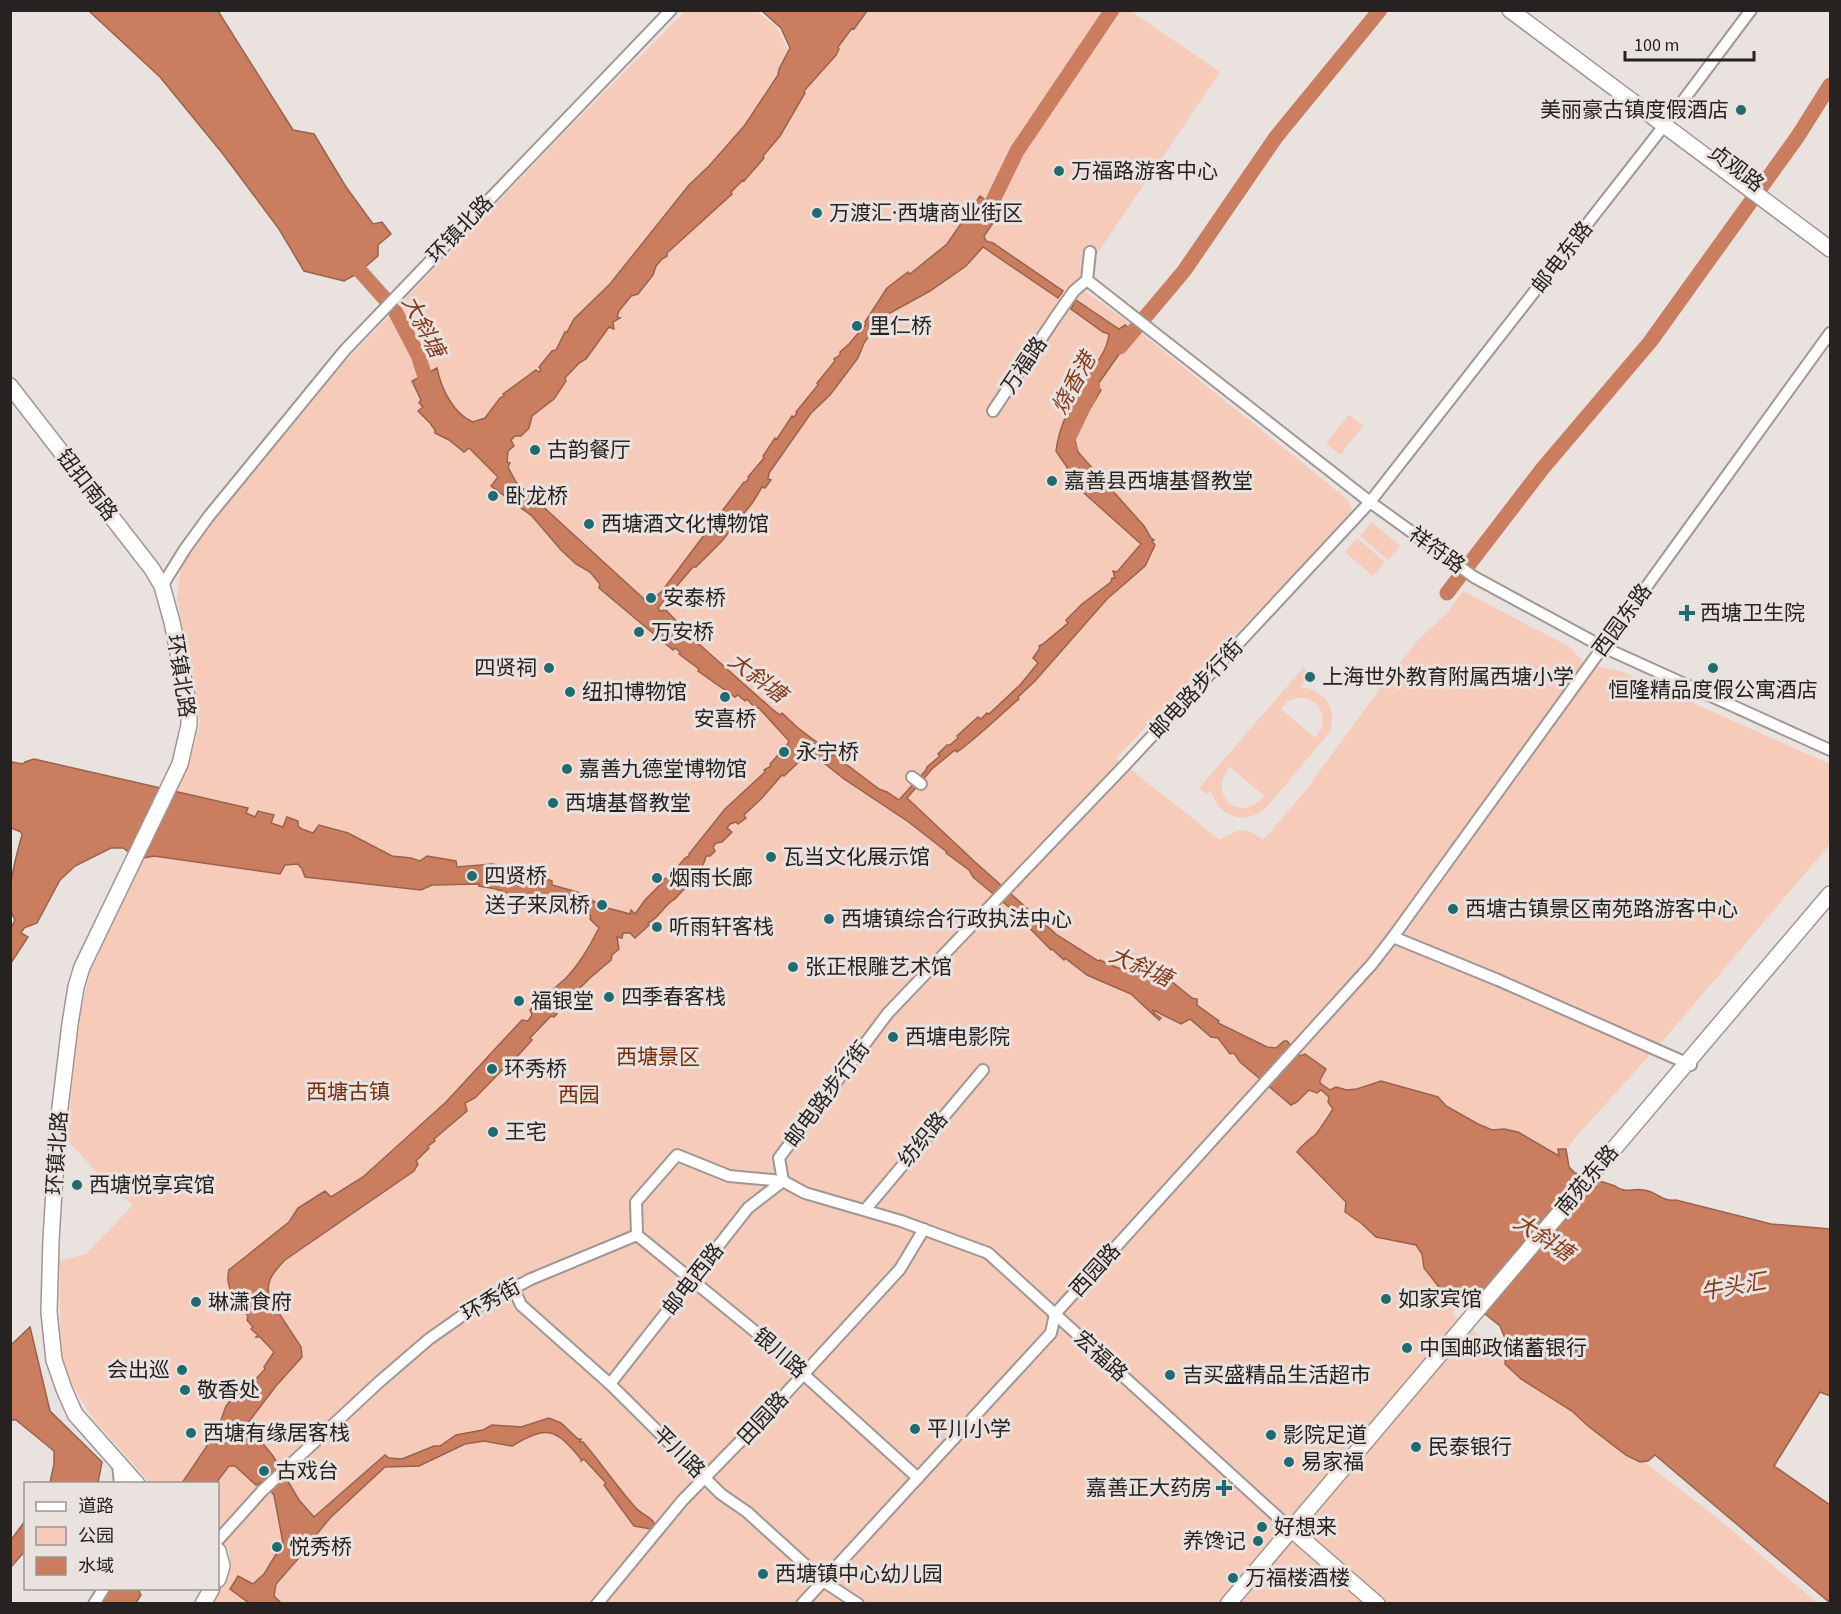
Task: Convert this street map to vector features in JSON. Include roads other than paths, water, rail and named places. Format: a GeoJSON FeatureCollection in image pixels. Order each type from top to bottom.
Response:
{"type":"FeatureCollection","features":[{"type":"Feature","properties":{"kind":"main road"},"geometry":{"type":"LineString","coordinates":[[1510,10],[1785,209],[1830,238]]}},
{"type":"Feature","properties":{"kind":"main road"},"geometry":{"type":"LineString","coordinates":[[1526,10],[1667,122]]}},
{"type":"Feature","properties":{"kind":"main road"},"geometry":{"type":"LineString","coordinates":[[1785,209],[1830,249]]}},
{"type":"Feature","properties":{"kind":"main road","name":"钮扣南路"},"geometry":{"type":"LineString","coordinates":[[10,386],[152,569],[162,586]]}},
{"type":"Feature","properties":{"kind":"main road","name":"环镇北路"},"geometry":{"type":"LineString","coordinates":[[135,1482],[75,1414],[64,1389],[54,1360],[49,1312],[51,1240],[58,1124],[76,987],[90,946],[180,764],[189,725],[189,706],[172,622],[162,586]]}},
{"type":"Feature","properties":{"kind":"main road","name":"南苑东路"},"geometry":{"type":"LineString","coordinates":[[1690,1065],[1830,894]]}},
{"type":"Feature","properties":{"kind":"main road","name":"南苑东路"},"geometry":{"type":"LineString","coordinates":[[1228,1604],[1295,1532],[1655,1105],[1830,904]]}},
{"type":"Feature","properties":{"kind":"main road","name":"南苑东路"},"geometry":{"type":"LineString","coordinates":[[1239,1604],[1295,1532]]}},
{"type":"Feature","properties":{"kind":"main road","name":"宏福路"},"geometry":{"type":"LineString","coordinates":[[1295,1532],[1377,1604]]}},
{"type":"Feature","properties":{"kind":"main road"},"geometry":{"type":"LineString","coordinates":[[219,1555],[222,1566],[219,1576]]}},
{"type":"Feature","properties":{"kind":"main road"},"geometry":{"type":"LineString","coordinates":[[203,1604],[211,1590]]}},
{"type":"Feature","properties":{"kind":"street","name":"环镇北路"},"geometry":{"type":"LineString","coordinates":[[162,586],[184,549],[209,516],[339,356],[671,10]]}},
{"type":"Feature","properties":{"kind":"street","name":"邮电东路"},"geometry":{"type":"LineString","coordinates":[[1370,502],[1667,122],[1751,10]]}},
{"type":"Feature","properties":{"kind":"street"},"geometry":{"type":"LineString","coordinates":[[1087,280],[1090,252]]}},
{"type":"Feature","properties":{"kind":"street","name":"祥符路"},"geometry":{"type":"LineString","coordinates":[[1087,280],[1370,502],[1474,576],[1603,646],[1830,750]]}},
{"type":"Feature","properties":{"kind":"street","name":"万福路"},"geometry":{"type":"LineString","coordinates":[[993,411],[1074,291],[1087,280]]}},
{"type":"Feature","properties":{"kind":"street","name":"西园东路"},"geometry":{"type":"LineString","coordinates":[[1393,936],[1830,333]]}},
{"type":"Feature","properties":{"kind":"street","name":"邮电路步行街"},"geometry":{"type":"LineString","coordinates":[[783,1181],[779,1158],[888,1013],[1370,502]]}},
{"type":"Feature","properties":{"kind":"street"},"geometry":{"type":"LineString","coordinates":[[912,777],[921,784]]}},
{"type":"Feature","properties":{"kind":"street"},"geometry":{"type":"LineString","coordinates":[[1393,936],[1690,1065]]}},
{"type":"Feature","properties":{"kind":"street","name":"西园路"},"geometry":{"type":"LineString","coordinates":[[802,1604],[1051,1333],[1055,1314],[1294,1047],[1372,964],[1393,936]]}},
{"type":"Feature","properties":{"kind":"street","name":"纺织路"},"geometry":{"type":"LineString","coordinates":[[865,1210],[983,1070]]}},
{"type":"Feature","properties":{"kind":"street"},"geometry":{"type":"LineString","coordinates":[[637,1235],[636,1202],[677,1155],[729,1176],[783,1181]]}},
{"type":"Feature","properties":{"kind":"street","name":"宏福路"},"geometry":{"type":"LineString","coordinates":[[783,1181],[805,1192],[924,1229],[988,1253],[1295,1532]]}},
{"type":"Feature","properties":{"kind":"street","name":"邮电西路"},"geometry":{"type":"LineString","coordinates":[[610,1384],[748,1208],[783,1181]]}},
{"type":"Feature","properties":{"kind":"street","name":"田园路"},"geometry":{"type":"LineString","coordinates":[[597,1604],[682,1501],[900,1269],[924,1229]]}},
{"type":"Feature","properties":{"kind":"street","name":"银川路"},"geometry":{"type":"LineString","coordinates":[[637,1235],[693,1279],[803,1374],[918,1478]]}},
{"type":"Feature","properties":{"kind":"street","name":"环秀街"},"geometry":{"type":"LineString","coordinates":[[219,1539],[262,1491],[378,1383],[429,1340],[466,1313],[513,1287],[637,1235]]}},
{"type":"Feature","properties":{"kind":"street","name":"平川路"},"geometry":{"type":"LineString","coordinates":[[513,1287],[521,1305],[610,1384],[721,1494],[747,1512],[823,1581],[858,1604]]}},
{"type":"Feature","properties":{"kind":"street"},"geometry":{"type":"LineString","coordinates":[[118,1460],[120,1482]]}},
{"type":"Feature","properties":{"kind":"street"},"geometry":{"type":"LineString","coordinates":[[94,1604],[103,1590]]}},
{"type":"Feature","properties":{"kind":"water"},"geometry":{"type":"Polygon","coordinates":[[[89,11],[218,11],[293,130],[314,134],[346,187],[373,224],[382,222],[391,234],[378,245],[378,256],[357,274],[344,281],[304,271],[279,229],[223,154],[160,77],[89,11]]]}},
{"type":"Feature","properties":{"kind":"water","name":"牛头汇"},"geometry":{"type":"Polygon","coordinates":[[[762,11],[867,11],[838,47],[836,55],[804,91],[805,93],[780,136],[763,156],[764,158],[731,192],[732,194],[667,253],[638,294],[631,296],[619,311],[617,317],[620,318],[613,322],[614,329],[609,327],[586,359],[565,378],[566,381],[554,399],[532,416],[529,428],[521,436],[515,436],[511,440],[514,446],[508,451],[507,462],[510,463],[508,467],[516,482],[644,599],[654,598],[662,591],[746,482],[764,458],[763,456],[775,438],[777,439],[792,416],[794,417],[818,385],[817,383],[835,361],[834,359],[866,324],[865,322],[887,288],[908,272],[910,274],[947,244],[980,196],[995,207],[994,209],[1000,213],[984,236],[986,241],[993,243],[1063,291],[1058,298],[983,247],[966,266],[930,291],[888,314],[878,323],[864,343],[858,358],[830,395],[811,413],[769,473],[768,479],[771,480],[765,488],[762,487],[722,541],[696,567],[693,567],[658,608],[660,611],[666,610],[691,637],[772,709],[780,715],[782,713],[798,728],[879,789],[899,800],[927,767],[940,756],[938,754],[947,745],[958,738],[957,736],[978,717],[981,719],[987,713],[989,714],[1020,685],[1038,663],[1033,658],[1039,646],[1068,623],[1066,620],[1082,604],[1111,582],[1112,578],[1115,578],[1113,571],[1117,572],[1141,544],[1067,475],[1067,467],[1056,451],[1067,414],[1103,353],[1109,334],[1071,309],[1076,300],[1119,329],[1125,325],[1134,333],[1096,387],[1101,390],[1091,407],[1083,403],[1072,423],[1072,429],[1078,452],[1144,526],[1155,545],[1145,566],[1107,599],[1035,681],[1018,697],[1019,699],[973,740],[957,752],[955,750],[932,769],[907,798],[1057,935],[1098,961],[1129,972],[1138,974],[1145,965],[1151,963],[1154,969],[1166,967],[1160,972],[1192,998],[1197,999],[1197,1005],[1219,1021],[1218,1023],[1267,1047],[1276,1048],[1287,1041],[1300,1056],[1305,1054],[1326,1069],[1320,1083],[1330,1090],[1336,1087],[1347,1090],[1357,1089],[1381,1081],[1438,1097],[1446,1106],[1478,1124],[1492,1130],[1504,1129],[1518,1132],[1559,1156],[1558,1149],[1566,1149],[1569,1167],[1575,1173],[1622,1190],[1649,1191],[1667,1200],[1676,1200],[1771,1224],[1830,1229],[1830,1396],[1820,1392],[1774,1466],[1830,1505],[1830,1603],[1655,1455],[1648,1461],[1640,1462],[1626,1455],[1572,1411],[1521,1379],[1505,1364],[1507,1343],[1500,1326],[1469,1301],[1447,1297],[1424,1268],[1422,1254],[1416,1245],[1376,1237],[1345,1212],[1346,1202],[1297,1152],[1316,1134],[1333,1109],[1328,1102],[1329,1097],[1321,1090],[1317,1093],[1309,1090],[1291,1105],[1240,1062],[1234,1053],[1230,1054],[1218,1038],[1211,1037],[1190,1019],[1181,1024],[1153,1010],[1161,1018],[1159,1020],[1131,994],[1087,975],[1065,958],[1064,960],[947,852],[814,755],[807,754],[784,776],[782,775],[744,815],[746,818],[738,824],[736,822],[730,824],[727,828],[732,832],[722,842],[716,843],[713,847],[715,851],[710,856],[706,856],[694,879],[656,918],[648,923],[649,925],[635,938],[630,933],[623,933],[622,938],[617,937],[619,949],[612,955],[611,960],[567,1001],[564,1000],[555,1011],[557,1014],[554,1017],[551,1016],[530,1038],[532,1040],[513,1061],[475,1098],[465,1103],[467,1111],[434,1139],[435,1141],[416,1161],[418,1164],[414,1171],[285,1260],[270,1279],[268,1289],[271,1301],[301,1347],[302,1357],[247,1424],[273,1456],[299,1500],[314,1517],[385,1455],[389,1458],[402,1459],[434,1446],[440,1446],[456,1435],[483,1430],[492,1425],[521,1427],[549,1418],[561,1423],[578,1439],[581,1439],[580,1442],[583,1442],[628,1499],[655,1524],[651,1529],[634,1526],[604,1485],[606,1483],[584,1459],[581,1461],[572,1449],[557,1436],[550,1433],[534,1435],[512,1446],[484,1441],[465,1444],[419,1466],[385,1467],[330,1518],[312,1543],[276,1584],[274,1596],[281,1603],[249,1603],[230,1589],[238,1576],[253,1584],[264,1574],[283,1543],[274,1495],[263,1482],[256,1485],[235,1466],[229,1466],[217,1482],[183,1482],[217,1431],[226,1406],[238,1391],[235,1389],[239,1385],[242,1393],[246,1390],[265,1369],[264,1367],[274,1352],[260,1337],[256,1337],[258,1335],[251,1329],[253,1327],[247,1320],[248,1316],[230,1289],[229,1270],[289,1222],[298,1208],[325,1191],[331,1197],[363,1177],[446,1102],[522,1020],[528,1021],[532,1015],[530,1010],[565,979],[584,955],[599,928],[590,919],[591,916],[572,908],[569,911],[554,906],[546,908],[496,889],[479,886],[479,884],[432,885],[421,890],[305,877],[298,864],[285,865],[280,874],[154,856],[139,859],[123,848],[111,848],[75,866],[60,880],[37,923],[24,928],[21,933],[28,937],[11,963],[11,928],[15,920],[10,902],[10,890],[22,835],[21,832],[11,828],[11,762],[23,764],[34,759],[248,808],[246,813],[255,817],[258,811],[274,815],[271,823],[283,827],[287,817],[298,821],[298,826],[302,829],[313,833],[319,825],[348,833],[392,856],[420,861],[427,856],[456,861],[457,867],[493,864],[515,872],[515,875],[530,874],[532,877],[534,874],[552,881],[552,885],[577,892],[604,907],[630,914],[631,910],[635,914],[662,883],[660,881],[669,877],[674,869],[689,856],[725,809],[765,772],[764,770],[771,766],[770,764],[789,741],[758,707],[756,709],[747,699],[745,701],[738,695],[735,697],[698,671],[699,669],[679,654],[680,652],[675,648],[673,650],[599,588],[600,584],[590,572],[576,564],[561,550],[532,516],[491,486],[498,477],[469,448],[464,452],[449,440],[435,433],[430,423],[418,411],[423,407],[419,403],[421,400],[412,381],[437,368],[449,400],[460,413],[473,422],[485,418],[504,396],[503,394],[536,370],[539,372],[541,370],[539,367],[552,351],[556,350],[574,319],[610,284],[689,185],[745,125],[778,75],[790,48],[781,28],[762,11]]]}},
{"type":"Feature","properties":{"kind":"water"},"geometry":{"type":"Polygon","coordinates":[[[30,1327],[50,1411],[102,1462],[98,1482],[50,1482],[54,1451],[16,1420],[11,1420],[11,1345],[30,1327]]]}},
{"type":"Feature","properties":{"kind":"water"},"geometry":{"type":"Polygon","coordinates":[[[24,1522],[24,1552],[11,1567],[11,1540],[24,1522]]]}},
{"type":"Feature","properties":{"kind":"water"},"geometry":{"type":"Polygon","coordinates":[[[110,1590],[140,1590],[141,1595],[136,1603],[101,1603],[110,1590]]]}},
{"type":"Feature","properties":{"kind":"waterway"},"geometry":{"type":"LineString","coordinates":[[982,223],[1017,151],[1112,10]]}},
{"type":"Feature","properties":{"kind":"waterway","name":"烧香港"},"geometry":{"type":"LineString","coordinates":[[1120,347],[1184,271],[1276,137],[1380,10]]}},
{"type":"Feature","properties":{"kind":"waterway"},"geometry":{"type":"LineString","coordinates":[[1447,593],[1543,468],[1650,342],[1798,136],[1830,85]]}},
{"type":"Feature","properties":{"kind":"waterway","name":"大斜塘"},"geometry":{"type":"LineString","coordinates":[[360,271],[394,309],[418,355],[431,395]]}},
{"type":"Feature","properties":{"kind":"waterway","name":"烧香港"},"geometry":{"type":"LineString","coordinates":[[1070,449],[1066,443],[1093,387]]}},
{"type":"Feature","properties":{"kind":"place","name":"美丽豪古镇度假酒店"},"geometry":{"type":"Point","coordinates":[1741,110]}},
{"type":"Feature","properties":{"kind":"place","name":"万福路游客中心"},"geometry":{"type":"Point","coordinates":[1059,171]}},
{"type":"Feature","properties":{"kind":"place","name":"万渡汇·西塘商业街区"},"geometry":{"type":"Point","coordinates":[817,213]}},
{"type":"Feature","properties":{"kind":"place","name":"里仁桥"},"geometry":{"type":"Point","coordinates":[857,326]}},
{"type":"Feature","properties":{"kind":"place","name":"古韵餐厅"},"geometry":{"type":"Point","coordinates":[535,450]}},
{"type":"Feature","properties":{"kind":"place","name":"嘉善县西塘基督教堂"},"geometry":{"type":"Point","coordinates":[1052,481]}},
{"type":"Feature","properties":{"kind":"place","name":"卧龙桥"},"geometry":{"type":"Point","coordinates":[493,496]}},
{"type":"Feature","properties":{"kind":"place","name":"西塘酒文化博物馆"},"geometry":{"type":"Point","coordinates":[589,524]}},
{"type":"Feature","properties":{"kind":"place","name":"安泰桥"},"geometry":{"type":"Point","coordinates":[651,598]}},
{"type":"Feature","properties":{"kind":"place","name":"西塘卫生院"},"geometry":{"type":"Point","coordinates":[1687,613]}},
{"type":"Feature","properties":{"kind":"place","name":"万安桥"},"geometry":{"type":"Point","coordinates":[639,632]}},
{"type":"Feature","properties":{"kind":"place","name":"四贤祠"},"geometry":{"type":"Point","coordinates":[549,668]}},
{"type":"Feature","properties":{"kind":"place","name":"恒隆精品度假公寓酒店"},"geometry":{"type":"Point","coordinates":[1713,668]}},
{"type":"Feature","properties":{"kind":"place","name":"上海世外教育附属西塘小学"},"geometry":{"type":"Point","coordinates":[1310,677]}},
{"type":"Feature","properties":{"kind":"place","name":"纽扣博物馆"},"geometry":{"type":"Point","coordinates":[570,692]}},
{"type":"Feature","properties":{"kind":"place","name":"安喜桥"},"geometry":{"type":"Point","coordinates":[725,697]}},
{"type":"Feature","properties":{"kind":"place","name":"永宁桥"},"geometry":{"type":"Point","coordinates":[784,752]}},
{"type":"Feature","properties":{"kind":"place","name":"嘉善九德堂博物馆"},"geometry":{"type":"Point","coordinates":[567,769]}},
{"type":"Feature","properties":{"kind":"place","name":"西塘基督教堂"},"geometry":{"type":"Point","coordinates":[553,803]}},
{"type":"Feature","properties":{"kind":"place","name":"瓦当文化展示馆"},"geometry":{"type":"Point","coordinates":[771,857]}},
{"type":"Feature","properties":{"kind":"place","name":"四贤桥"},"geometry":{"type":"Point","coordinates":[472,876]}},
{"type":"Feature","properties":{"kind":"place","name":"烟雨长廊"},"geometry":{"type":"Point","coordinates":[657,878]}},
{"type":"Feature","properties":{"kind":"place","name":"送子来凤桥"},"geometry":{"type":"Point","coordinates":[602,905]}},
{"type":"Feature","properties":{"kind":"place","name":"西塘古镇景区南苑路游客中心"},"geometry":{"type":"Point","coordinates":[1453,909]}},
{"type":"Feature","properties":{"kind":"place","name":"西塘镇综合行政执法中心"},"geometry":{"type":"Point","coordinates":[829,919]}},
{"type":"Feature","properties":{"kind":"place","name":"听雨轩客栈"},"geometry":{"type":"Point","coordinates":[657,927]}},
{"type":"Feature","properties":{"kind":"place","name":"张正根雕艺术馆"},"geometry":{"type":"Point","coordinates":[793,967]}},
{"type":"Feature","properties":{"kind":"place","name":"四季春客栈"},"geometry":{"type":"Point","coordinates":[609,997]}},
{"type":"Feature","properties":{"kind":"place","name":"福银堂"},"geometry":{"type":"Point","coordinates":[519,1001]}},
{"type":"Feature","properties":{"kind":"place","name":"西塘电影院"},"geometry":{"type":"Point","coordinates":[893,1037]}},
{"type":"Feature","properties":{"kind":"place","name":"环秀桥"},"geometry":{"type":"Point","coordinates":[492,1069]}},
{"type":"Feature","properties":{"kind":"place","name":"王宅"},"geometry":{"type":"Point","coordinates":[493,1132]}},
{"type":"Feature","properties":{"kind":"place","name":"西塘悦享宾馆"},"geometry":{"type":"Point","coordinates":[77,1185]}},
{"type":"Feature","properties":{"kind":"place","name":"如家宾馆"},"geometry":{"type":"Point","coordinates":[1386,1299]}},
{"type":"Feature","properties":{"kind":"place","name":"琳潇食府"},"geometry":{"type":"Point","coordinates":[196,1302]}},
{"type":"Feature","properties":{"kind":"place","name":"中国邮政储蓄银行"},"geometry":{"type":"Point","coordinates":[1407,1348]}},
{"type":"Feature","properties":{"kind":"place","name":"会出巡"},"geometry":{"type":"Point","coordinates":[182,1370]}},
{"type":"Feature","properties":{"kind":"place","name":"吉买盛精品生活超市"},"geometry":{"type":"Point","coordinates":[1170,1375]}},
{"type":"Feature","properties":{"kind":"place","name":"敬香处"},"geometry":{"type":"Point","coordinates":[185,1390]}},
{"type":"Feature","properties":{"kind":"place","name":"平川小学"},"geometry":{"type":"Point","coordinates":[915,1429]}},
{"type":"Feature","properties":{"kind":"place","name":"西塘有缘居客栈"},"geometry":{"type":"Point","coordinates":[191,1433]}},
{"type":"Feature","properties":{"kind":"place","name":"影院足道"},"geometry":{"type":"Point","coordinates":[1271,1435]}},
{"type":"Feature","properties":{"kind":"place","name":"民泰银行"},"geometry":{"type":"Point","coordinates":[1416,1447]}},
{"type":"Feature","properties":{"kind":"place","name":"易家福"},"geometry":{"type":"Point","coordinates":[1289,1462]}},
{"type":"Feature","properties":{"kind":"place","name":"古戏台"},"geometry":{"type":"Point","coordinates":[264,1471]}},
{"type":"Feature","properties":{"kind":"place","name":"嘉善正大药房"},"geometry":{"type":"Point","coordinates":[1224,1488]}},
{"type":"Feature","properties":{"kind":"place","name":"好想来"},"geometry":{"type":"Point","coordinates":[1262,1527]}},
{"type":"Feature","properties":{"kind":"place","name":"养馋记"},"geometry":{"type":"Point","coordinates":[1258,1541]}},
{"type":"Feature","properties":{"kind":"place","name":"悦秀桥"},"geometry":{"type":"Point","coordinates":[277,1547]}},
{"type":"Feature","properties":{"kind":"place","name":"西塘镇中心幼儿园"},"geometry":{"type":"Point","coordinates":[763,1574]}},
{"type":"Feature","properties":{"kind":"place","name":"万福楼酒楼"},"geometry":{"type":"Point","coordinates":[1233,1578]}},
{"type":"Feature","properties":{"kind":"park label","name":"西塘景区"},"geometry":{"type":"Point","coordinates":[658,1057]}},
{"type":"Feature","properties":{"kind":"park label","name":"西塘古镇"},"geometry":{"type":"Point","coordinates":[348,1092]}},
{"type":"Feature","properties":{"kind":"park label","name":"西园"},"geometry":{"type":"Point","coordinates":[579,1095]}}]}
